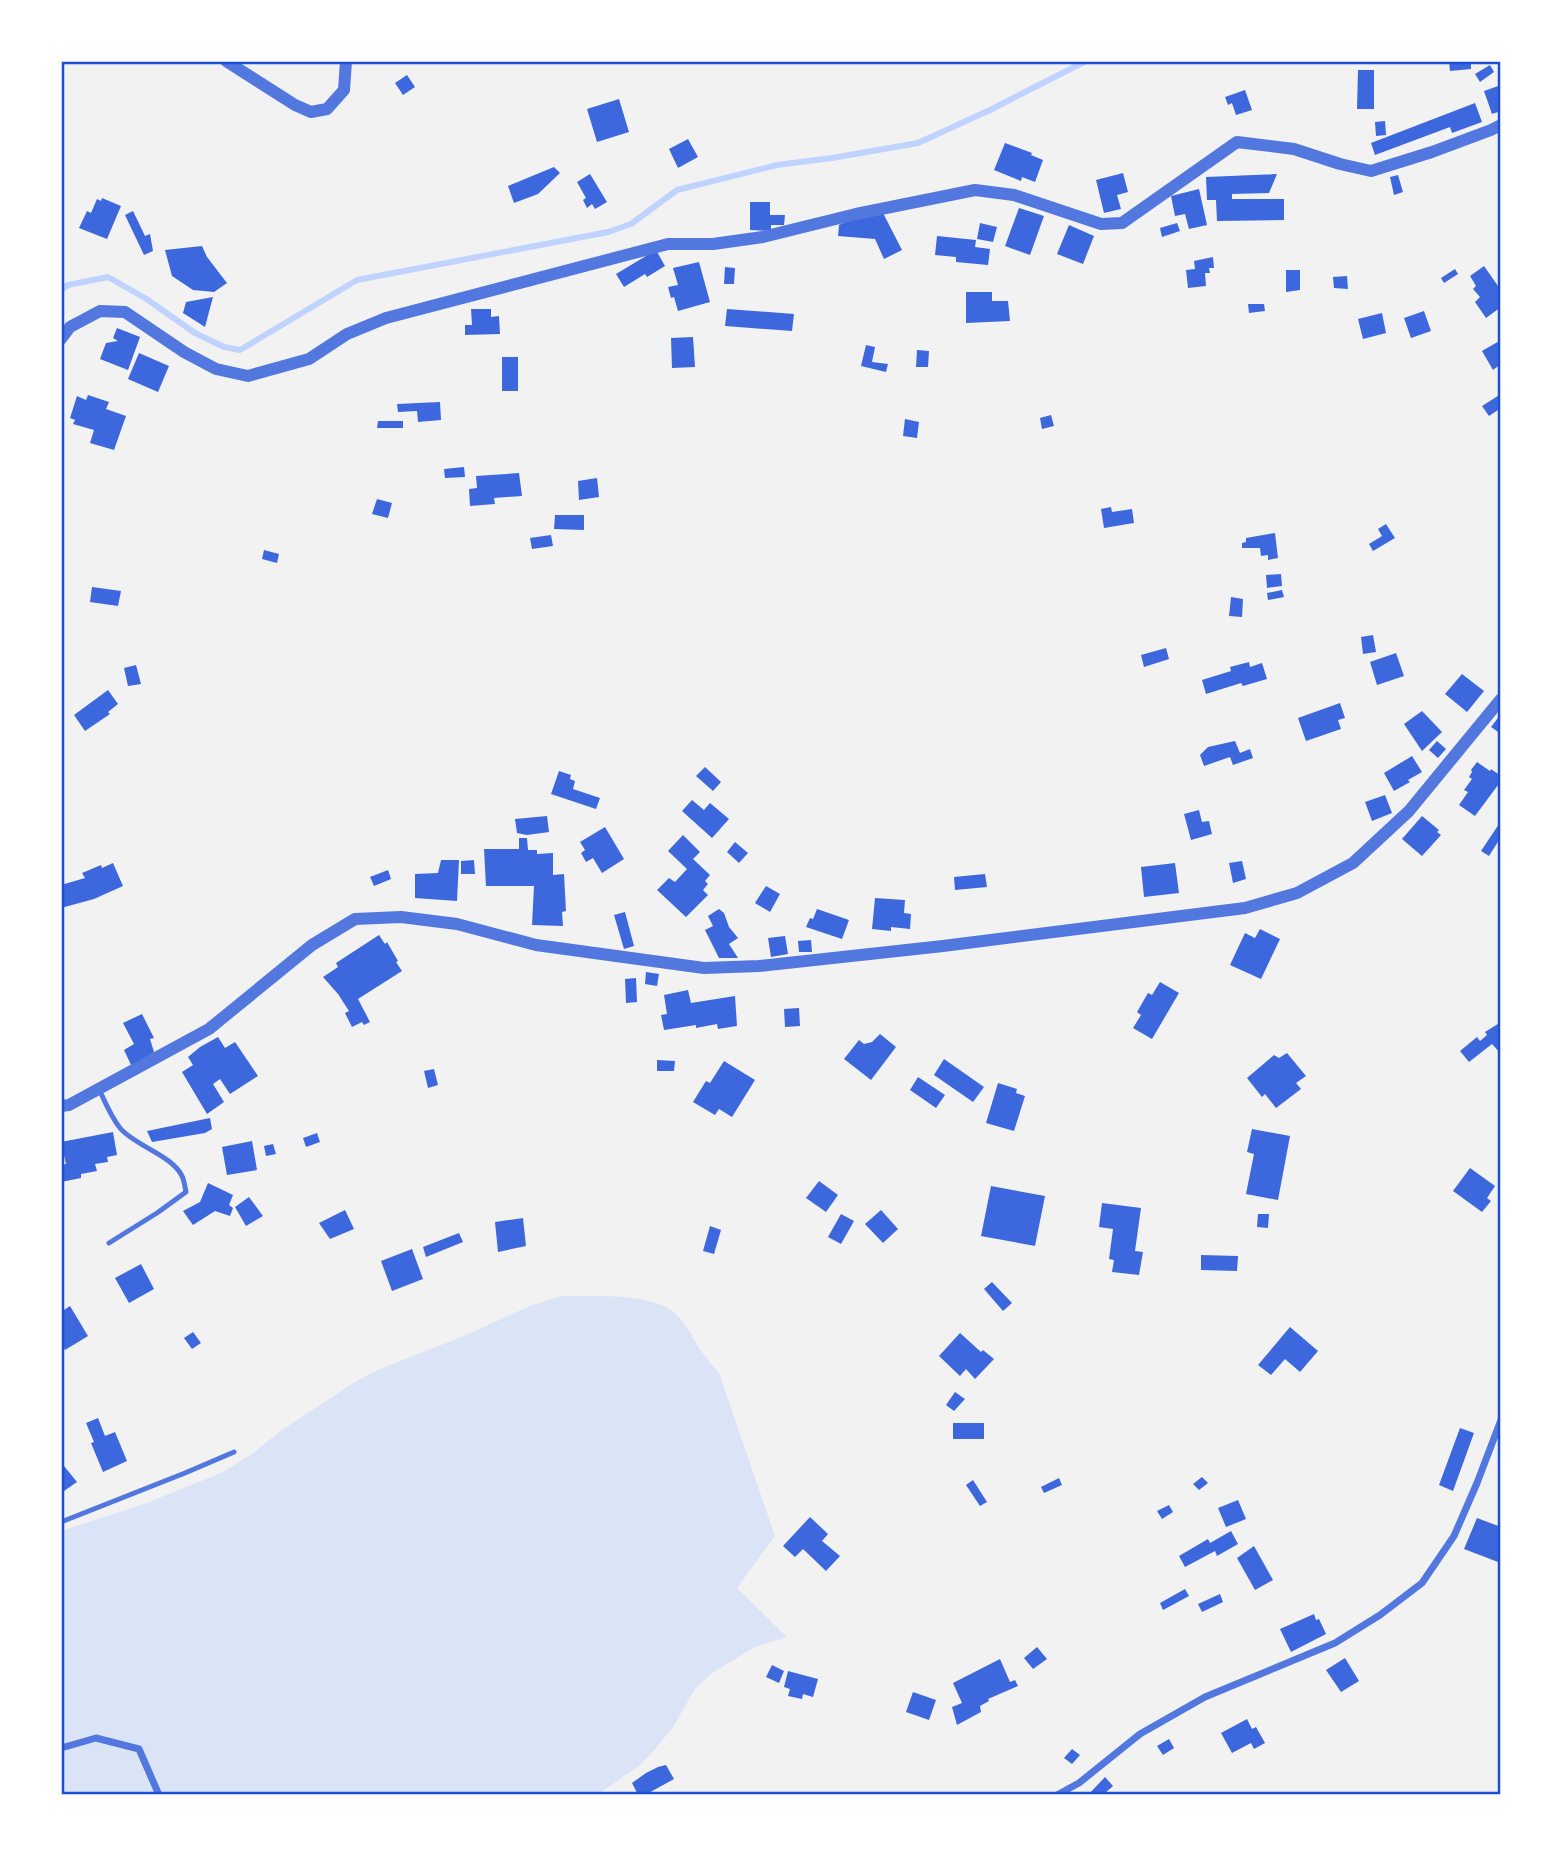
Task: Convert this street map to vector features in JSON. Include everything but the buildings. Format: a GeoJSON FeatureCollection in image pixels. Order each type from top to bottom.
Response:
{"type":"FeatureCollection","features":[{"type":"Feature","properties":{"kind":"street"},"geometry":{"type":"LineString","coordinates":[[226,61],[295,106],[311,112],[327,109],[344,90],[346,61]]}},
{"type":"Feature","properties":{"kind":"street"},"geometry":{"type":"LineString","coordinates":[[61,339],[70,327],[100,312],[125,312],[184,352],[216,369],[248,376],[309,359],[347,334],[386,318],[668,244],[713,244],[763,237],[856,214],[975,190],[1014,195],[1101,224],[1122,223],[1237,142],[1294,149],[1371,171],[1432,152],[1501,125]]}},
{"type":"Feature","properties":{"kind":"street"},"geometry":{"type":"LineString","coordinates":[[61,1106],[69,1105],[209,1029],[312,945],[355,919],[401,917],[457,923],[536,945],[704,968],[760,965],[943,946],[1245,908],[1297,893],[1353,863],[1409,811],[1501,699]]}},
{"type":"Feature","properties":{"kind":"street"},"geometry":{"type":"LineString","coordinates":[[1058,1795],[1079,1783],[1151,1727],[1205,1697],[1335,1643],[1380,1615],[1422,1583],[1454,1536],[1501,1420]]}},
{"type":"Feature","properties":{"kind":"street"},"geometry":{"type":"LineString","coordinates":[[61,1748],[96,1738],[139,1749],[159,1795]]}},
{"type":"Feature","properties":{"kind":"lane"},"geometry":{"type":"LineString","coordinates":[[99,1089],[121,1130],[167,1160],[182,1175],[186,1192],[109,1243]]}},
{"type":"Feature","properties":{"kind":"lane"},"geometry":{"type":"LineString","coordinates":[[61,1522],[234,1452]]}},
{"type":"Feature","properties":{"kind":"shaded area"},"geometry":{"type":"Polygon","coordinates":[[[562,1296],[623,1297],[654,1302],[667,1308],[682,1320],[719,1373],[775,1536],[737,1588],[787,1637],[755,1647],[712,1673],[695,1689],[673,1727],[656,1748],[639,1766],[597,1795],[61,1795],[61,1531],[144,1504],[221,1473],[353,1383],[532,1305],[562,1296]]]}},
{"type":"Feature","properties":{"kind":"waterway"},"geometry":{"type":"LineString","coordinates":[[61,290],[68,285],[108,277],[145,298],[195,333],[224,347],[240,350],[357,280],[608,232],[631,224],[677,190],[777,165],[918,143],[1086,61]]}}]}
